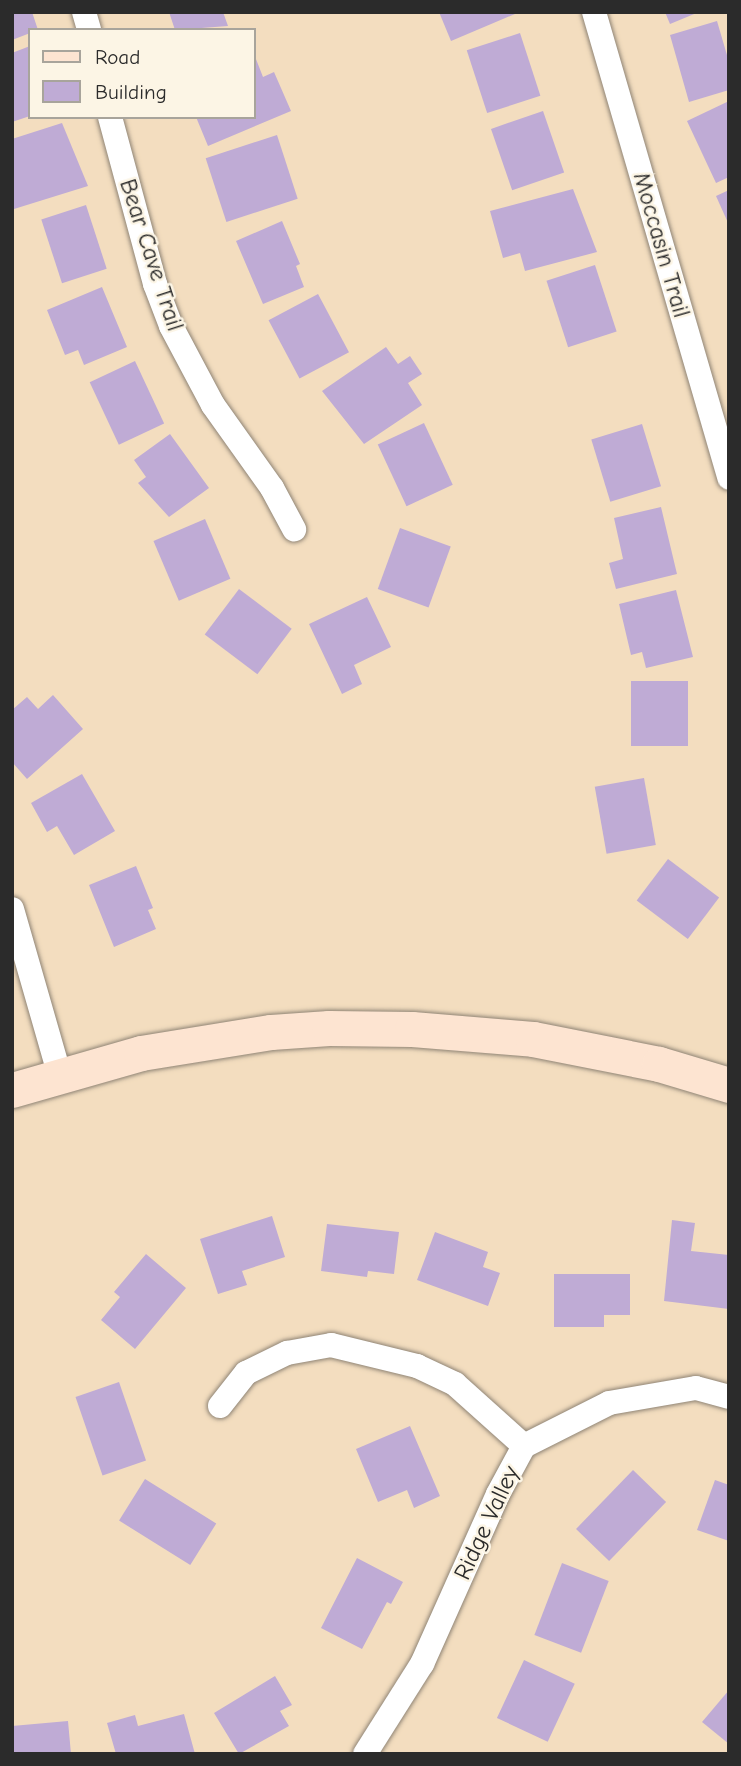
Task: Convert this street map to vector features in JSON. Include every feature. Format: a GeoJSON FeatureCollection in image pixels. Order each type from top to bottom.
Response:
{"type":"FeatureCollection","features":[{"type":"Feature","properties":{"kind":"street","name":"Moccasin Trail"},"geometry":{"type":"LineString","coordinates":[[594,12],[729,478]]}},
{"type":"Feature","properties":{"kind":"street","name":"Bear Cave Trail"},"geometry":{"type":"LineString","coordinates":[[111,119],[170,326],[213,405],[272,488],[293,529]]}},
{"type":"Feature","properties":{"kind":"street"},"geometry":{"type":"LineString","coordinates":[[12,909],[59,1073]]}},
{"type":"Feature","properties":{"kind":"street"},"geometry":{"type":"LineString","coordinates":[[12,1090],[59,1073],[141,1053],[271,1032],[412,1029],[577,1046],[729,1085]]}},
{"type":"Feature","properties":{"kind":"street"},"geometry":{"type":"LineString","coordinates":[[220,1406],[246,1373],[287,1353],[331,1345],[417,1366],[455,1384],[524,1446]]}},
{"type":"Feature","properties":{"kind":"street","name":"Ridge Valley"},"geometry":{"type":"LineString","coordinates":[[365,1754],[422,1664],[498,1493],[524,1446],[609,1403],[696,1388],[729,1397]]}},
{"type":"Feature","properties":{"kind":"building"},"geometry":{"type":"Polygon","coordinates":[[[12,12],[32,12],[37,28],[28,28],[28,34],[12,40],[12,12]]]}},
{"type":"Feature","properties":{"kind":"building"},"geometry":{"type":"Polygon","coordinates":[[[169,12],[223,12],[228,26],[202,28],[174,28],[169,12]]]}},
{"type":"Feature","properties":{"kind":"building"},"geometry":{"type":"Polygon","coordinates":[[[439,12],[514,12],[515,14],[451,41],[439,12]]]}},
{"type":"Feature","properties":{"kind":"building"},"geometry":{"type":"Polygon","coordinates":[[[665,12],[699,12],[670,24],[665,12]]]}},
{"type":"Feature","properties":{"kind":"building"},"geometry":{"type":"Polygon","coordinates":[[[717,21],[729,62],[729,90],[689,102],[670,35],[717,21]]]}},
{"type":"Feature","properties":{"kind":"building"},"geometry":{"type":"Polygon","coordinates":[[[520,33],[540,96],[487,113],[467,50],[520,33]]]}},
{"type":"Feature","properties":{"kind":"building"},"geometry":{"type":"Polygon","coordinates":[[[28,47],[28,117],[12,122],[12,53],[28,47]]]}},
{"type":"Feature","properties":{"kind":"building"},"geometry":{"type":"Polygon","coordinates":[[[256,59],[263,77],[274,72],[291,111],[208,146],[197,119],[256,119],[256,59]]]}},
{"type":"Feature","properties":{"kind":"building"},"geometry":{"type":"Polygon","coordinates":[[[729,101],[729,177],[716,183],[687,121],[729,101]]]}},
{"type":"Feature","properties":{"kind":"building"},"geometry":{"type":"Polygon","coordinates":[[[543,111],[564,172],[512,190],[491,129],[543,111]]]}},
{"type":"Feature","properties":{"kind":"building"},"geometry":{"type":"Polygon","coordinates":[[[62,123],[88,186],[14,209],[12,139],[62,123]]]}},
{"type":"Feature","properties":{"kind":"building"},"geometry":{"type":"Polygon","coordinates":[[[277,135],[298,199],[226,222],[206,158],[277,135]]]}},
{"type":"Feature","properties":{"kind":"building"},"geometry":{"type":"Polygon","coordinates":[[[573,189],[597,252],[525,271],[520,253],[503,258],[490,211],[573,189]]]}},
{"type":"Feature","properties":{"kind":"building"},"geometry":{"type":"Polygon","coordinates":[[[729,190],[729,225],[716,196],[729,190]]]}},
{"type":"Feature","properties":{"kind":"building"},"geometry":{"type":"Polygon","coordinates":[[[86,205],[107,269],[62,283],[41,220],[86,205]]]}},
{"type":"Feature","properties":{"kind":"building"},"geometry":{"type":"Polygon","coordinates":[[[282,221],[300,264],[296,266],[304,287],[263,304],[236,241],[282,221]]]}},
{"type":"Feature","properties":{"kind":"building"},"geometry":{"type":"Polygon","coordinates":[[[595,265],[617,332],[568,347],[546,281],[595,265]]]}},
{"type":"Feature","properties":{"kind":"building"},"geometry":{"type":"Polygon","coordinates":[[[102,287],[127,347],[84,365],[78,350],[65,355],[47,310],[102,287]]]}},
{"type":"Feature","properties":{"kind":"building"},"geometry":{"type":"Polygon","coordinates":[[[318,294],[349,352],[300,379],[269,320],[318,294]]]}},
{"type":"Feature","properties":{"kind":"building"},"geometry":{"type":"Polygon","coordinates":[[[386,347],[398,364],[410,356],[422,374],[408,383],[422,405],[364,444],[322,391],[386,347]]]}},
{"type":"Feature","properties":{"kind":"building"},"geometry":{"type":"Polygon","coordinates":[[[135,361],[164,424],[119,445],[90,382],[135,361]]]}},
{"type":"Feature","properties":{"kind":"building"},"geometry":{"type":"Polygon","coordinates":[[[424,423],[453,485],[407,506],[378,445],[424,423]]]}},
{"type":"Feature","properties":{"kind":"building"},"geometry":{"type":"Polygon","coordinates":[[[642,424],[661,486],[610,502],[591,439],[642,424]]]}},
{"type":"Feature","properties":{"kind":"building"},"geometry":{"type":"Polygon","coordinates":[[[170,434],[209,488],[169,517],[138,483],[146,477],[134,460],[170,434]]]}},
{"type":"Feature","properties":{"kind":"building"},"geometry":{"type":"Polygon","coordinates":[[[661,507],[677,574],[616,589],[609,563],[623,559],[614,518],[661,507]]]}},
{"type":"Feature","properties":{"kind":"building"},"geometry":{"type":"Polygon","coordinates":[[[205,519],[230,579],[179,601],[153,541],[205,519]]]}},
{"type":"Feature","properties":{"kind":"building"},"geometry":{"type":"Polygon","coordinates":[[[400,528],[451,546],[429,608],[378,589],[400,528]]]}},
{"type":"Feature","properties":{"kind":"building"},"geometry":{"type":"Polygon","coordinates":[[[239,589],[292,629],[257,674],[205,635],[239,589]]]}},
{"type":"Feature","properties":{"kind":"building"},"geometry":{"type":"Polygon","coordinates":[[[676,590],[693,657],[646,668],[642,652],[631,655],[619,604],[676,590]]]}},
{"type":"Feature","properties":{"kind":"building"},"geometry":{"type":"Polygon","coordinates":[[[367,597],[391,647],[354,665],[362,684],[342,694],[309,624],[367,597]]]}},
{"type":"Feature","properties":{"kind":"building"},"geometry":{"type":"Polygon","coordinates":[[[631,681],[688,681],[688,746],[631,746],[631,681]]]}},
{"type":"Feature","properties":{"kind":"building"},"geometry":{"type":"Polygon","coordinates":[[[53,695],[83,729],[27,779],[12,762],[12,710],[27,697],[38,709],[53,695]]]}},
{"type":"Feature","properties":{"kind":"building"},"geometry":{"type":"Polygon","coordinates":[[[82,774],[115,831],[74,855],[57,826],[47,832],[31,803],[82,774]]]}},
{"type":"Feature","properties":{"kind":"building"},"geometry":{"type":"Polygon","coordinates":[[[644,778],[656,845],[607,854],[595,787],[644,778]]]}},
{"type":"Feature","properties":{"kind":"building"},"geometry":{"type":"Polygon","coordinates":[[[668,859],[719,898],[688,939],[637,901],[668,859]]]}},
{"type":"Feature","properties":{"kind":"building"},"geometry":{"type":"Polygon","coordinates":[[[136,866],[153,908],[148,910],[156,929],[114,947],[89,885],[136,866]]]}},
{"type":"Feature","properties":{"kind":"building"},"geometry":{"type":"Polygon","coordinates":[[[272,1216],[285,1257],[242,1271],[247,1285],[218,1294],[200,1239],[272,1216]]]}},
{"type":"Feature","properties":{"kind":"building"},"geometry":{"type":"Polygon","coordinates":[[[672,1220],[695,1223],[691,1251],[729,1255],[729,1309],[664,1301],[672,1220]]]}},
{"type":"Feature","properties":{"kind":"building"},"geometry":{"type":"Polygon","coordinates":[[[327,1224],[399,1232],[394,1274],[368,1271],[367,1277],[321,1271],[327,1224]]]}},
{"type":"Feature","properties":{"kind":"building"},"geometry":{"type":"Polygon","coordinates":[[[435,1232],[488,1252],[483,1267],[500,1273],[488,1306],[417,1280],[435,1232]]]}},
{"type":"Feature","properties":{"kind":"building"},"geometry":{"type":"Polygon","coordinates":[[[146,1254],[186,1288],[135,1349],[101,1320],[120,1297],[114,1292],[146,1254]]]}},
{"type":"Feature","properties":{"kind":"building"},"geometry":{"type":"Polygon","coordinates":[[[554,1274],[630,1274],[630,1315],[604,1315],[604,1327],[554,1327],[554,1274]]]}},
{"type":"Feature","properties":{"kind":"building"},"geometry":{"type":"Polygon","coordinates":[[[119,1382],[146,1460],[103,1475],[76,1397],[119,1382]]]}},
{"type":"Feature","properties":{"kind":"building"},"geometry":{"type":"Polygon","coordinates":[[[410,1426],[440,1496],[414,1508],[407,1490],[378,1502],[356,1449],[410,1426]]]}},
{"type":"Feature","properties":{"kind":"building"},"geometry":{"type":"Polygon","coordinates":[[[633,1470],[666,1502],[609,1561],[576,1529],[633,1470]]]}},
{"type":"Feature","properties":{"kind":"building"},"geometry":{"type":"Polygon","coordinates":[[[145,1479],[216,1524],[190,1565],[119,1521],[145,1479]]]}},
{"type":"Feature","properties":{"kind":"building"},"geometry":{"type":"Polygon","coordinates":[[[715,1480],[729,1485],[729,1541],[697,1530],[715,1480]]]}},
{"type":"Feature","properties":{"kind":"building"},"geometry":{"type":"Polygon","coordinates":[[[357,1558],[403,1582],[391,1604],[387,1602],[362,1649],[321,1628],[357,1558]]]}},
{"type":"Feature","properties":{"kind":"building"},"geometry":{"type":"Polygon","coordinates":[[[562,1563],[609,1581],[581,1653],[534,1635],[562,1563]]]}},
{"type":"Feature","properties":{"kind":"building"},"geometry":{"type":"Polygon","coordinates":[[[524,1660],[575,1684],[548,1742],[497,1718],[524,1660]]]}},
{"type":"Feature","properties":{"kind":"building"},"geometry":{"type":"Polygon","coordinates":[[[275,1676],[292,1705],[280,1711],[289,1726],[239,1754],[214,1713],[275,1676]]]}},
{"type":"Feature","properties":{"kind":"building"},"geometry":{"type":"Polygon","coordinates":[[[729,1690],[729,1744],[702,1722],[729,1690]]]}},
{"type":"Feature","properties":{"kind":"building"},"geometry":{"type":"Polygon","coordinates":[[[184,1714],[195,1754],[116,1754],[107,1723],[135,1715],[138,1726],[184,1714]]]}},
{"type":"Feature","properties":{"kind":"building"},"geometry":{"type":"Polygon","coordinates":[[[68,1721],[71,1754],[12,1754],[12,1726],[68,1721]]]}}]}
